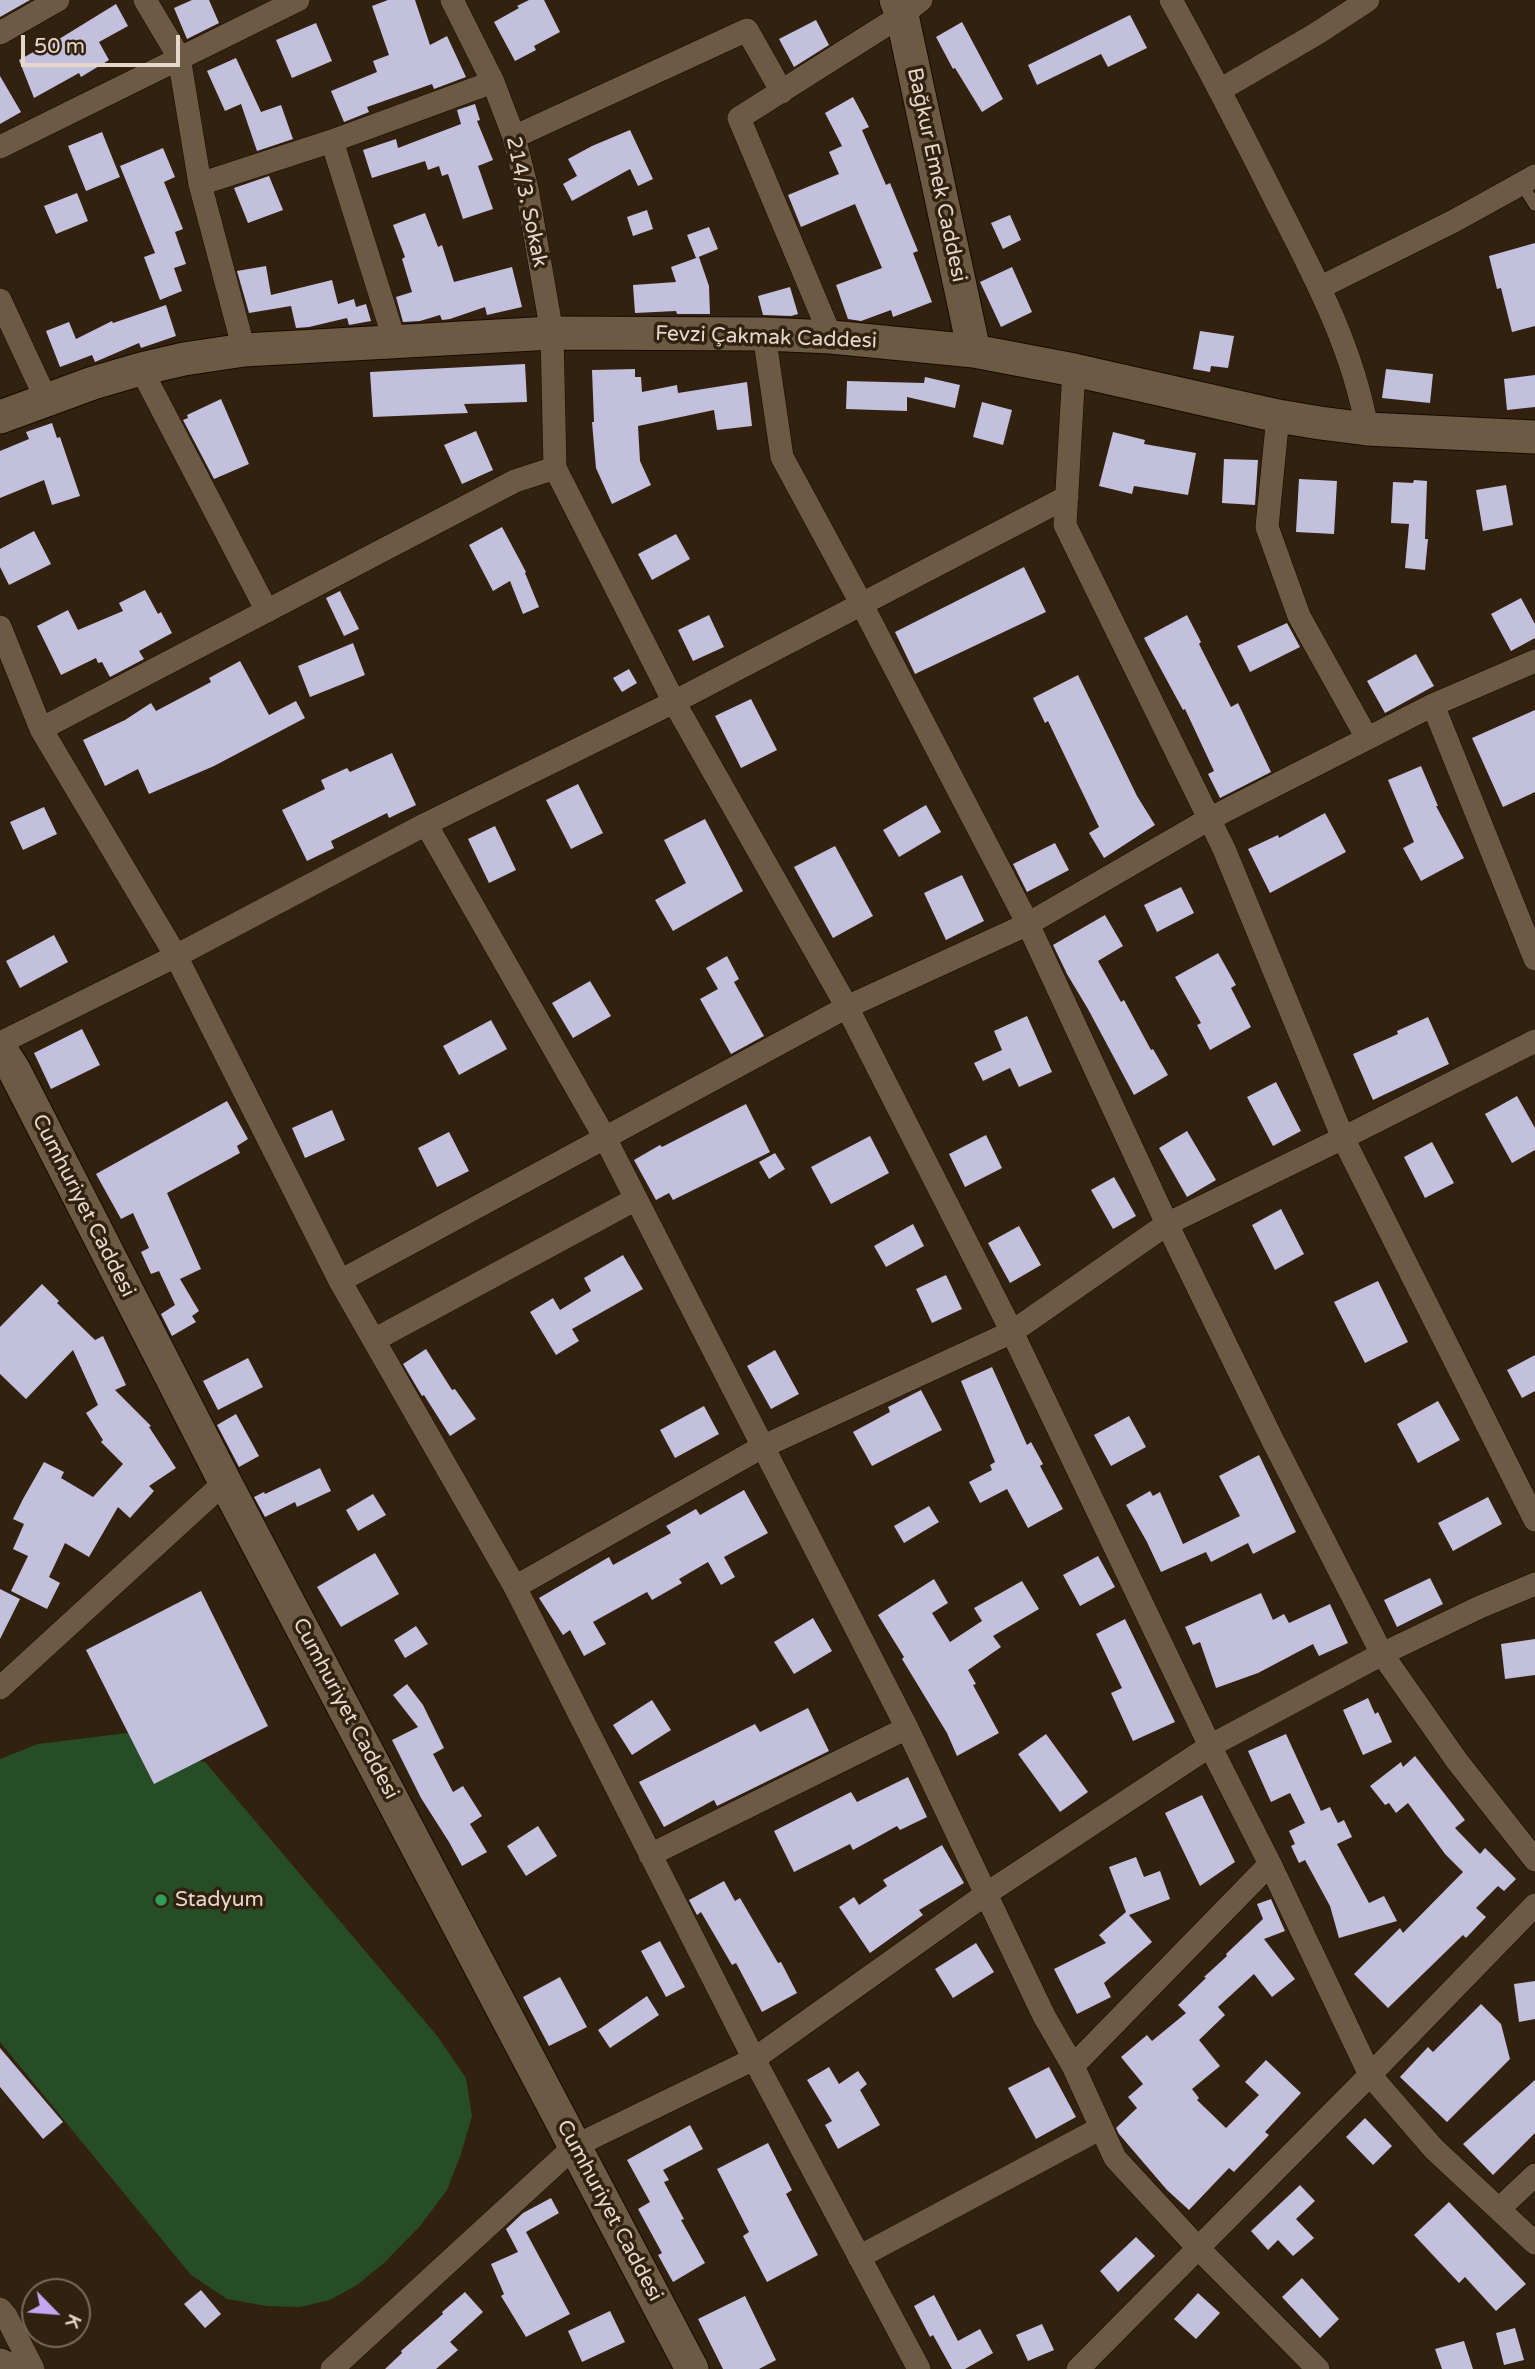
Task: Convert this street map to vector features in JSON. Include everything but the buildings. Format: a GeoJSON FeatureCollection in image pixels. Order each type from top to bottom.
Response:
{"type":"FeatureCollection","features":[{"type":"Feature","properties":{"kind":"main road","name":"Bağkur Emek Caddesi"},"geometry":{"type":"LineString","coordinates":[[907,5],[974,351]]}},
{"type":"Feature","properties":{"kind":"main road","name":"Fevzi Çakmak Caddesi"},"geometry":{"type":"LineString","coordinates":[[0,418],[46,399],[141,369],[184,359],[244,351],[552,333],[764,334],[831,337],[974,351],[1074,370],[1278,416],[1367,429],[1535,437]]}},
{"type":"Feature","properties":{"kind":"main road","name":"Cumhuriyet Caddesi"},"geometry":{"type":"LineString","coordinates":[[4,1059],[692,2369]]}},
{"type":"Feature","properties":{"kind":"main road"},"geometry":{"type":"LineString","coordinates":[[0,2364],[8,2369]]}},
{"type":"Feature","properties":{"kind":"street"},"geometry":{"type":"LineString","coordinates":[[0,33],[58,0]]}},
{"type":"Feature","properties":{"kind":"street"},"geometry":{"type":"LineString","coordinates":[[145,0],[179,57],[200,184],[244,351]]}},
{"type":"Feature","properties":{"kind":"street"},"geometry":{"type":"LineString","coordinates":[[0,147],[298,0]]}},
{"type":"Feature","properties":{"kind":"street","name":"214/3. Sokak"},"geometry":{"type":"LineString","coordinates":[[452,0],[493,82],[514,137],[527,189],[552,333],[555,468]]}},
{"type":"Feature","properties":{"kind":"street"},"geometry":{"type":"LineString","coordinates":[[1171,0],[1321,288],[1361,393],[1367,429]]}},
{"type":"Feature","properties":{"kind":"street"},"geometry":{"type":"LineString","coordinates":[[1220,90],[1368,0]]}},
{"type":"Feature","properties":{"kind":"street"},"geometry":{"type":"LineString","coordinates":[[831,337],[739,118],[782,92],[907,5]]}},
{"type":"Feature","properties":{"kind":"street"},"geometry":{"type":"LineString","coordinates":[[514,137],[747,30],[782,92]]}},
{"type":"Feature","properties":{"kind":"street"},"geometry":{"type":"LineString","coordinates":[[200,184],[332,141],[493,82]]}},
{"type":"Feature","properties":{"kind":"street"},"geometry":{"type":"LineString","coordinates":[[332,141],[395,342]]}},
{"type":"Feature","properties":{"kind":"street"},"geometry":{"type":"LineString","coordinates":[[1321,288],[1454,221],[1528,180]]}},
{"type":"Feature","properties":{"kind":"street"},"geometry":{"type":"LineString","coordinates":[[0,300],[46,399]]}},
{"type":"Feature","properties":{"kind":"street"},"geometry":{"type":"LineString","coordinates":[[764,334],[782,457],[1028,924],[1167,1223],[1266,1427],[1382,1654],[1457,1761],[1535,1860]]}},
{"type":"Feature","properties":{"kind":"street"},"geometry":{"type":"LineString","coordinates":[[141,369],[267,611]]}},
{"type":"Feature","properties":{"kind":"street"},"geometry":{"type":"LineString","coordinates":[[1074,370],[1065,525],[1224,849],[1343,1138],[1535,1520]]}},
{"type":"Feature","properties":{"kind":"street"},"geometry":{"type":"LineString","coordinates":[[1278,416],[1267,527],[1299,616],[1367,738]]}},
{"type":"Feature","properties":{"kind":"street"},"geometry":{"type":"LineString","coordinates":[[41,729],[515,481],[555,468],[674,702],[847,1007],[1012,1332],[1370,2076],[1434,2149],[1535,2243]]}},
{"type":"Feature","properties":{"kind":"street"},"geometry":{"type":"LineString","coordinates":[[4,1059],[176,956],[426,824],[674,702],[1067,497]]}},
{"type":"Feature","properties":{"kind":"street"},"geometry":{"type":"LineString","coordinates":[[0,627],[41,729],[176,956],[340,1280],[515,1587],[754,2059],[919,2369]]}},
{"type":"Feature","properties":{"kind":"street"},"geometry":{"type":"LineString","coordinates":[[340,1280],[847,1007],[1028,924],[1209,819],[1433,705],[1535,661]]}},
{"type":"Feature","properties":{"kind":"street"},"geometry":{"type":"LineString","coordinates":[[1433,705],[1535,958]]}},
{"type":"Feature","properties":{"kind":"street"},"geometry":{"type":"LineString","coordinates":[[426,824],[605,1138],[907,1728],[1044,2016],[1073,2066],[1115,2158],[1198,2248],[1318,2369]]}},
{"type":"Feature","properties":{"kind":"street"},"geometry":{"type":"LineString","coordinates":[[515,1587],[762,1447],[1012,1332],[1167,1223],[1535,1041]]}},
{"type":"Feature","properties":{"kind":"street"},"geometry":{"type":"LineString","coordinates":[[374,1340],[636,1199]]}},
{"type":"Feature","properties":{"kind":"street"},"geometry":{"type":"LineString","coordinates":[[0,1688],[225,1482]]}},
{"type":"Feature","properties":{"kind":"street"},"geometry":{"type":"LineString","coordinates":[[332,2369],[575,2146],[754,2059],[986,1894],[1210,1746],[1382,1654],[1479,1607],[1535,1584]]}},
{"type":"Feature","properties":{"kind":"street"},"geometry":{"type":"LineString","coordinates":[[650,1855],[907,1728]]}},
{"type":"Feature","properties":{"kind":"street"},"geometry":{"type":"LineString","coordinates":[[1073,2066],[1270,1864]]}},
{"type":"Feature","properties":{"kind":"street"},"geometry":{"type":"LineString","coordinates":[[1078,2369],[1370,2076],[1535,1905]]}},
{"type":"Feature","properties":{"kind":"street"},"geometry":{"type":"LineString","coordinates":[[859,2257],[1101,2128]]}},
{"type":"Feature","properties":{"kind":"street"},"geometry":{"type":"LineString","coordinates":[[1499,2209],[1535,2175]]}},
{"type":"Feature","properties":{"kind":"street"},"geometry":{"type":"LineString","coordinates":[[0,2309],[33,2369]]}},
{"type":"Feature","properties":{"kind":"lane"},"geometry":{"type":"LineString","coordinates":[[1528,180],[1535,205]]}},
{"type":"Feature","properties":{"kind":"green space","name":"Stadyum"},"geometry":{"type":"Polygon","coordinates":[[[127,1733],[206,1763],[438,2037],[466,2078],[472,2116],[447,2190],[420,2226],[384,2263],[357,2285],[330,2300],[300,2307],[267,2306],[227,2299],[191,2275],[0,2042],[0,1759],[38,1744],[127,1733]]]}},
{"type":"Feature","properties":{"kind":"place","name":"Stadyum"},"geometry":{"type":"Point","coordinates":[161,1900]}}]}
